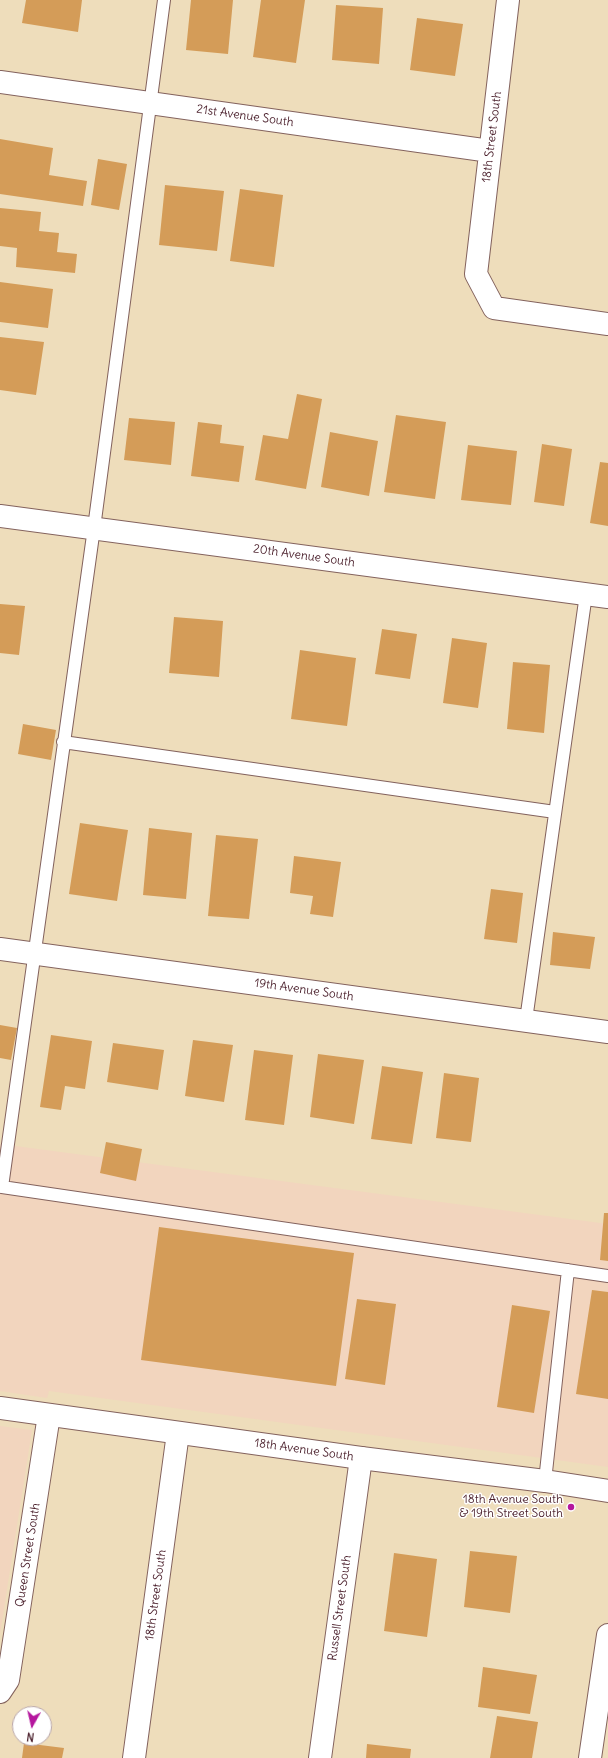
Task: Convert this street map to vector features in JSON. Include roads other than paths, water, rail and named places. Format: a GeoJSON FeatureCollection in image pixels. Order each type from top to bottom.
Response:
{"type":"FeatureCollection","features":[{"type":"Feature","properties":{"kind":"street","name":"18th Street South"},"geometry":{"type":"LineString","coordinates":[[508,0],[476,274],[494,308],[608,324]]}},
{"type":"Feature","properties":{"kind":"street","name":"21st Avenue South"},"geometry":{"type":"LineString","coordinates":[[0,82],[490,151]]}},
{"type":"Feature","properties":{"kind":"street","name":"20th Avenue South"},"geometry":{"type":"LineString","coordinates":[[0,516],[608,597]]}},
{"type":"Feature","properties":{"kind":"street","name":"19th Avenue South"},"geometry":{"type":"LineString","coordinates":[[0,949],[608,1032]]}},
{"type":"Feature","properties":{"kind":"street","name":"18th Avenue South"},"geometry":{"type":"LineString","coordinates":[[0,1408],[361,1458],[545,1481],[608,1491]]}},
{"type":"Feature","properties":{"kind":"street","name":"Queen Street South"},"geometry":{"type":"LineString","coordinates":[[0,1692],[8,1680],[49,1415]]}},
{"type":"Feature","properties":{"kind":"street","name":"18th Street South"},"geometry":{"type":"LineString","coordinates":[[134,1758],[178,1433]]}},
{"type":"Feature","properties":{"kind":"street","name":"Russell Street South"},"geometry":{"type":"LineString","coordinates":[[320,1758],[361,1458]]}},
{"type":"Feature","properties":{"kind":"street"},"geometry":{"type":"LineString","coordinates":[[590,1758],[608,1635]]}},
{"type":"Feature","properties":{"kind":"lane"},"geometry":{"type":"LineString","coordinates":[[164,0],[94,528],[2,1187],[608,1276]]}},
{"type":"Feature","properties":{"kind":"lane"},"geometry":{"type":"LineString","coordinates":[[526,1020],[586,594]]}},
{"type":"Feature","properties":{"kind":"lane"},"geometry":{"type":"LineString","coordinates":[[63,742],[555,812]]}},
{"type":"Feature","properties":{"kind":"lane"},"geometry":{"type":"LineString","coordinates":[[545,1481],[568,1270]]}},
{"type":"Feature","properties":{"kind":"place","name":"18th Avenue South & 19th Street South"},"geometry":{"type":"Point","coordinates":[571,1507]}}]}
